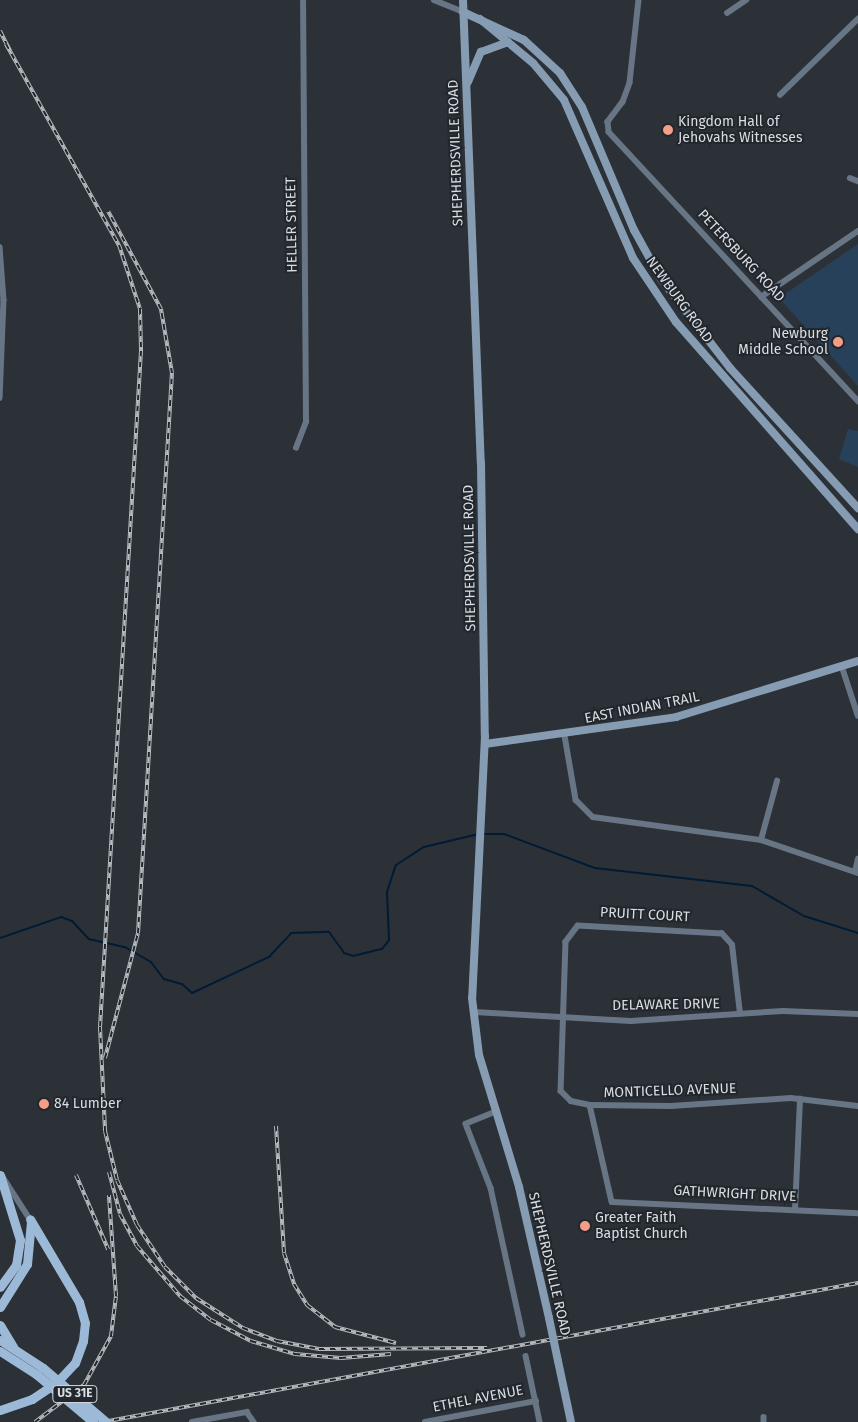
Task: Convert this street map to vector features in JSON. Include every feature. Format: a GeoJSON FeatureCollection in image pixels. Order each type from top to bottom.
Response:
{"type":"FeatureCollection","features":[{"type":"Feature","properties":{"kind":"main road","name":"SHEPHERDSVILLE ROAD"},"geometry":{"type":"LineString","coordinates":[[463,0],[465,91],[481,463],[485,744],[474,1012],[479,1055],[526,1212],[571,1422]]}},
{"type":"Feature","properties":{"kind":"main road","name":"NEWBURG ROAD"},"geometry":{"type":"LineString","coordinates":[[463,12],[524,40],[560,73],[582,107],[634,230],[661,279],[730,368],[858,508]]}},
{"type":"Feature","properties":{"kind":"main road","name":"NEWBURG ROAD"},"geometry":{"type":"LineString","coordinates":[[480,19],[547,77],[564,100],[633,258],[659,299],[723,380],[858,529]]}},
{"type":"Feature","properties":{"kind":"main road"},"geometry":{"type":"LineString","coordinates":[[465,91],[481,52],[508,42]]}},
{"type":"Feature","properties":{"kind":"main road","name":"EAST INDIAN TRAIL"},"geometry":{"type":"LineString","coordinates":[[485,744],[565,736],[676,717],[858,661]]}},
{"type":"Feature","properties":{"kind":"main road"},"geometry":{"type":"LineString","coordinates":[[0,1174],[20,1240],[16,1265],[0,1287]]}},
{"type":"Feature","properties":{"kind":"main road"},"geometry":{"type":"LineString","coordinates":[[0,1306],[26,1264],[30,1220]]}},
{"type":"Feature","properties":{"kind":"main road"},"geometry":{"type":"LineString","coordinates":[[0,1410],[32,1399],[57,1382],[72,1368],[83,1341],[84,1318],[79,1302],[30,1220]]}},
{"type":"Feature","properties":{"kind":"main road"},"geometry":{"type":"LineString","coordinates":[[0,1325],[15,1349]]}},
{"type":"Feature","properties":{"kind":"main road","name":"US 31E"},"geometry":{"type":"LineString","coordinates":[[0,1340],[15,1349],[93,1422]]}},
{"type":"Feature","properties":{"kind":"main road","name":"US 31E"},"geometry":{"type":"LineString","coordinates":[[1,1352],[39,1371],[106,1422]]}},
{"type":"Feature","properties":{"kind":"street","name":"HELLER STREET"},"geometry":{"type":"LineString","coordinates":[[296,448],[306,422],[303,0]]}},
{"type":"Feature","properties":{"kind":"street"},"geometry":{"type":"LineString","coordinates":[[434,0],[463,12]]}},
{"type":"Feature","properties":{"kind":"street","name":"PETERSBURG ROAD"},"geometry":{"type":"LineString","coordinates":[[639,0],[627,94],[607,126],[761,297],[858,401]]}},
{"type":"Feature","properties":{"kind":"street"},"geometry":{"type":"LineString","coordinates":[[728,13],[746,0]]}},
{"type":"Feature","properties":{"kind":"street"},"geometry":{"type":"LineString","coordinates":[[780,95],[858,18]]}},
{"type":"Feature","properties":{"kind":"street"},"geometry":{"type":"LineString","coordinates":[[850,178],[858,180]]}},
{"type":"Feature","properties":{"kind":"street"},"geometry":{"type":"LineString","coordinates":[[761,297],[858,232]]}},
{"type":"Feature","properties":{"kind":"street"},"geometry":{"type":"LineString","coordinates":[[0,246],[0,398]]}},
{"type":"Feature","properties":{"kind":"street"},"geometry":{"type":"LineString","coordinates":[[842,666],[858,715]]}},
{"type":"Feature","properties":{"kind":"street"},"geometry":{"type":"LineString","coordinates":[[565,736],[576,800],[587,814],[761,840],[856,873],[858,859]]}},
{"type":"Feature","properties":{"kind":"street"},"geometry":{"type":"LineString","coordinates":[[761,840],[777,781]]}},
{"type":"Feature","properties":{"kind":"street","name":"PRUITT COURT"},"geometry":{"type":"LineString","coordinates":[[562,1017],[566,942],[571,931],[582,925],[722,934],[732,945],[740,1014]]}},
{"type":"Feature","properties":{"kind":"street","name":"DELAWARE DRIVE"},"geometry":{"type":"LineString","coordinates":[[474,1012],[670,1020],[740,1014],[858,1014]]}},
{"type":"Feature","properties":{"kind":"street","name":"MONTICELLO AVENUE"},"geometry":{"type":"LineString","coordinates":[[562,1017],[559,1087],[571,1102],[590,1105],[800,1099],[858,1106]]}},
{"type":"Feature","properties":{"kind":"street"},"geometry":{"type":"LineString","coordinates":[[795,1210],[800,1099]]}},
{"type":"Feature","properties":{"kind":"street","name":"GATHWRIGHT DRIVE"},"geometry":{"type":"LineString","coordinates":[[590,1105],[612,1202],[858,1213]]}},
{"type":"Feature","properties":{"kind":"street"},"geometry":{"type":"LineString","coordinates":[[496,1112],[466,1124],[491,1188],[523,1335]]}},
{"type":"Feature","properties":{"kind":"street"},"geometry":{"type":"LineString","coordinates":[[0,1174],[30,1220]]}},
{"type":"Feature","properties":{"kind":"street"},"geometry":{"type":"LineString","coordinates":[[526,1356],[540,1422]]}},
{"type":"Feature","properties":{"kind":"street","name":"ETHEL AVENUE"},"geometry":{"type":"LineString","coordinates":[[425,1422],[536,1401]]}},
{"type":"Feature","properties":{"kind":"street"},"geometry":{"type":"LineString","coordinates":[[192,1422],[247,1412],[254,1422]]}},
{"type":"Feature","properties":{"kind":"shaded area","name":"Newburg Middle School"},"geometry":{"type":"Polygon","coordinates":[[[858,244],[858,386],[779,298],[858,244]]]}},
{"type":"Feature","properties":{"kind":"shaded area"},"geometry":{"type":"Polygon","coordinates":[[[848,429],[858,431],[858,467],[839,459],[848,429]]]}},
{"type":"Feature","properties":{"kind":"waterway"},"geometry":{"type":"LineString","coordinates":[[0,938],[61,917],[72,921],[89,939],[125,947],[151,962],[164,979],[182,984],[192,993],[269,957],[291,933],[329,932],[344,953],[353,956],[382,949],[389,940],[387,892],[396,865],[424,847],[478,834]]}},
{"type":"Feature","properties":{"kind":"waterway"},"geometry":{"type":"LineString","coordinates":[[483,834],[504,834],[595,868],[752,886],[804,916],[858,933]]}},
{"type":"Feature","properties":{"kind":"railway"},"geometry":{"type":"LineString","coordinates":[[0,31],[10,51]]}},
{"type":"Feature","properties":{"kind":"railway"},"geometry":{"type":"LineString","coordinates":[[6,44],[119,245],[140,309],[141,351],[100,1027],[105,1131],[117,1180],[137,1225],[165,1267],[196,1298],[243,1328],[277,1341],[319,1349],[487,1348]]}},
{"type":"Feature","properties":{"kind":"railway"},"geometry":{"type":"LineString","coordinates":[[105,1058],[138,933],[172,373],[161,309],[108,211]]}},
{"type":"Feature","properties":{"kind":"railway"},"geometry":{"type":"LineString","coordinates":[[276,1126],[284,1253],[294,1284],[307,1305],[335,1327],[396,1343]]}},
{"type":"Feature","properties":{"kind":"railway"},"geometry":{"type":"LineString","coordinates":[[109,1172],[120,1214],[137,1246],[180,1296],[211,1320],[251,1341],[295,1354],[341,1358],[391,1354]]}},
{"type":"Feature","properties":{"kind":"railway"},"geometry":{"type":"LineString","coordinates":[[76,1175],[108,1249]]}},
{"type":"Feature","properties":{"kind":"railway"},"geometry":{"type":"LineString","coordinates":[[35,1422],[84,1385],[111,1336],[116,1296],[109,1195]]}},
{"type":"Feature","properties":{"kind":"railway"},"geometry":{"type":"LineString","coordinates":[[103,1422],[858,1283]]}},
{"type":"Feature","properties":{"kind":"place","name":"Kingdom Hall of Jehovahs Witnesses"},"geometry":{"type":"Point","coordinates":[668,130]}},
{"type":"Feature","properties":{"kind":"place","name":"Newburg Middle School"},"geometry":{"type":"Point","coordinates":[838,342]}},
{"type":"Feature","properties":{"kind":"place","name":"84 Lumber"},"geometry":{"type":"Point","coordinates":[44,1104]}},
{"type":"Feature","properties":{"kind":"place","name":"Greater Faith Baptist Church"},"geometry":{"type":"Point","coordinates":[585,1226]}}]}
